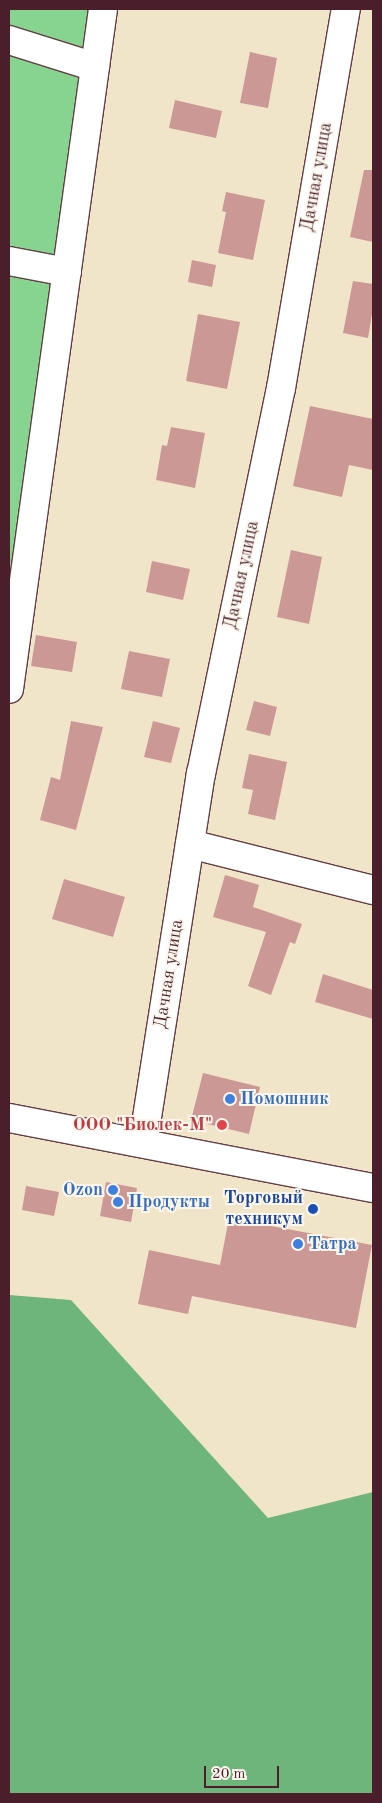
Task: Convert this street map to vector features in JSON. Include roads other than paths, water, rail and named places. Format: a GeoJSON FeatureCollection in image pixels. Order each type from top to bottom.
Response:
{"type":"FeatureCollection","features":[{"type":"Feature","properties":{"kind":"street"},"geometry":{"type":"LineString","coordinates":[[9,689],[103,9]]}},
{"type":"Feature","properties":{"kind":"street","name":"Дачная улица"},"geometry":{"type":"LineString","coordinates":[[143,1143],[201,774],[281,388],[346,9]]}},
{"type":"Feature","properties":{"kind":"street"},"geometry":{"type":"LineString","coordinates":[[9,40],[95,67]]}},
{"type":"Feature","properties":{"kind":"street"},"geometry":{"type":"LineString","coordinates":[[9,261],[66,272]]}},
{"type":"Feature","properties":{"kind":"street"},"geometry":{"type":"LineString","coordinates":[[190,844],[373,890]]}},
{"type":"Feature","properties":{"kind":"street"},"geometry":{"type":"LineString","coordinates":[[9,1118],[373,1188]]}},
{"type":"Feature","properties":{"kind":"place","name":"Помошник"},"geometry":{"type":"Point","coordinates":[230,1099]}},
{"type":"Feature","properties":{"kind":"place","name":"ООО \"Биолек-М\""},"geometry":{"type":"Point","coordinates":[222,1125]}},
{"type":"Feature","properties":{"kind":"place","name":"Ozon"},"geometry":{"type":"Point","coordinates":[113,1190]}},
{"type":"Feature","properties":{"kind":"place","name":"Продукты"},"geometry":{"type":"Point","coordinates":[118,1202]}},
{"type":"Feature","properties":{"kind":"place","name":"Торговый техникум"},"geometry":{"type":"Point","coordinates":[313,1209]}},
{"type":"Feature","properties":{"kind":"place","name":"Татра"},"geometry":{"type":"Point","coordinates":[298,1244]}}]}
